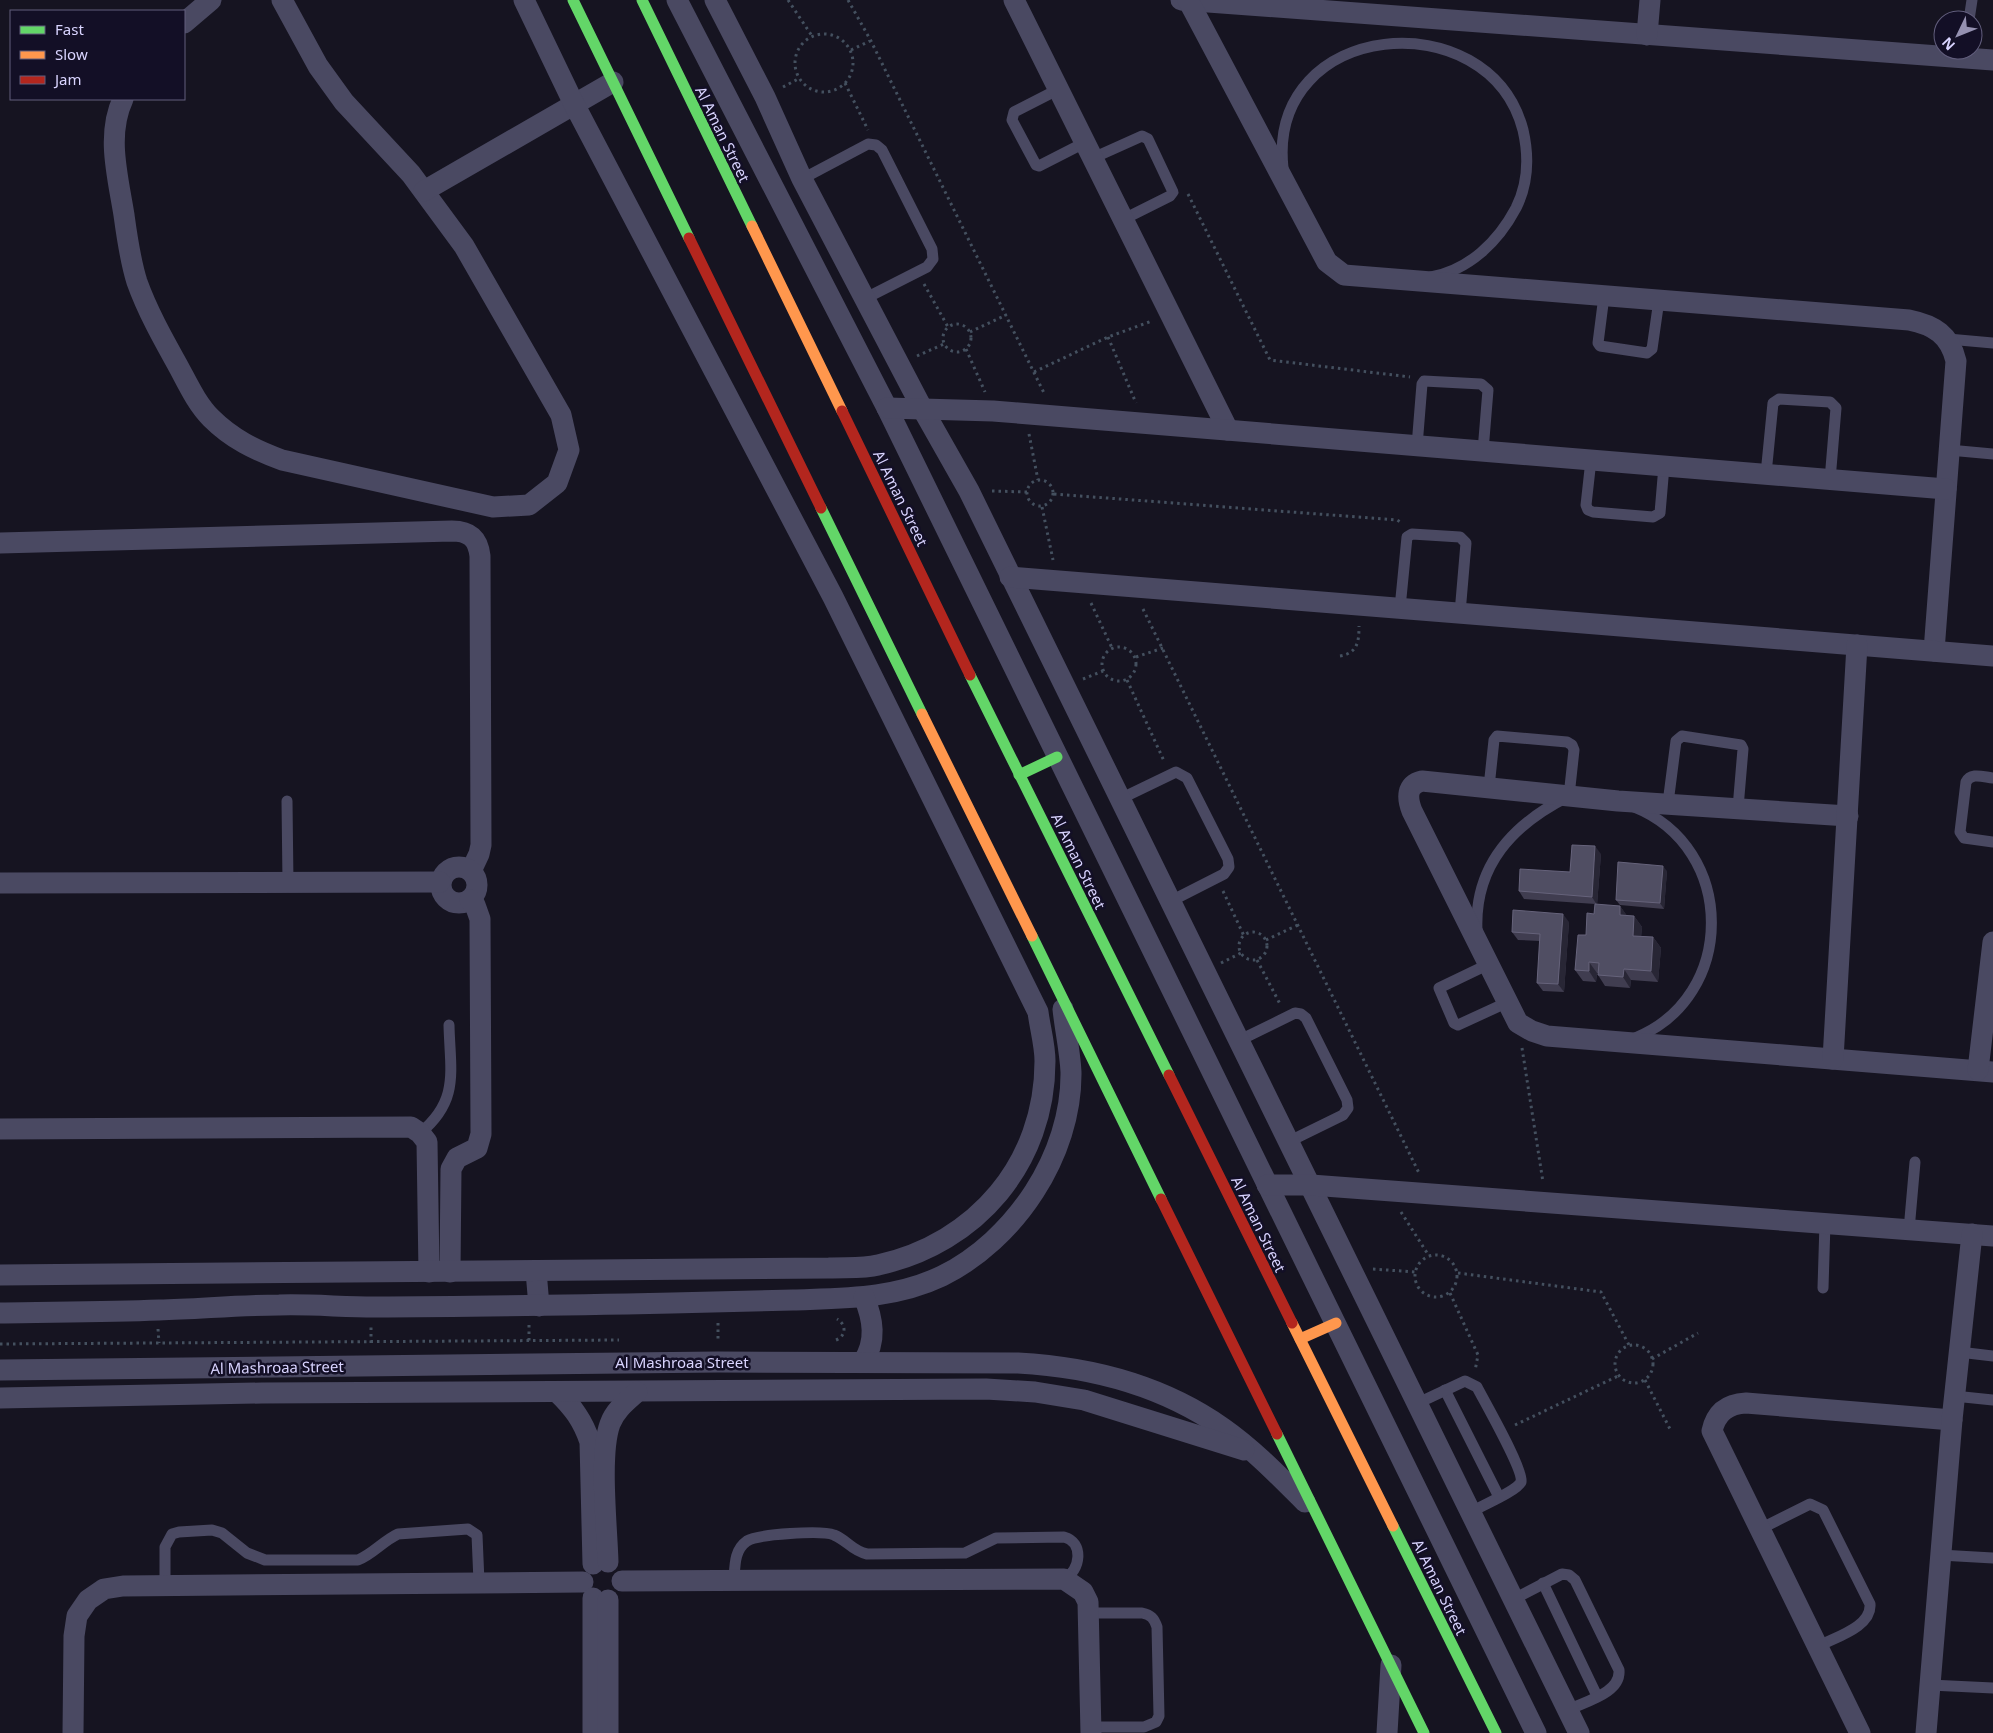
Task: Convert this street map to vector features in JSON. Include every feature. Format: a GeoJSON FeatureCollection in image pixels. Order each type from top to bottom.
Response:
{"type":"FeatureCollection","features":[{"type":"Feature","properties":{"kind":"street"},"geometry":{"type":"LineString","coordinates":[[185,22],[211,0]]}},
{"type":"Feature","properties":{"kind":"street"},"geometry":{"type":"LineString","coordinates":[[123,100],[118,110],[114,153],[136,280],[160,332],[193,394],[210,417],[239,441],[255,451],[282,460],[494,507],[529,504],[557,483],[569,450],[561,415],[464,246],[424,191],[344,102],[318,66],[296,29],[282,0]]}},
{"type":"Feature","properties":{"kind":"street"},"geometry":{"type":"LineString","coordinates":[[0,1274],[450,1272],[877,1266],[923,1252],[965,1228],[999,1194],[1025,1154],[1041,1108],[1045,1060],[1038,1012],[855,641],[574,104],[524,0]]}},
{"type":"Feature","properties":{"kind":"street"},"geometry":{"type":"LineString","coordinates":[[573,0],[1424,1733]]}},
{"type":"Feature","properties":{"kind":"street","name":"Al Aman Street"},"geometry":{"type":"LineString","coordinates":[[642,0],[1019,775],[1496,1733]]}},
{"type":"Feature","properties":{"kind":"street"},"geometry":{"type":"LineString","coordinates":[[677,0],[886,408],[1536,1733]]}},
{"type":"Feature","properties":{"kind":"street"},"geometry":{"type":"LineString","coordinates":[[715,0],[764,96],[802,179],[922,408],[969,490],[1120,800],[1312,1185],[1579,1733]]}},
{"type":"Feature","properties":{"kind":"street"},"geometry":{"type":"LineString","coordinates":[[1014,0],[1228,430]]}},
{"type":"Feature","properties":{"kind":"street"},"geometry":{"type":"LineString","coordinates":[[1181,0],[1344,6],[1412,22],[1933,52]]}},
{"type":"Feature","properties":{"kind":"street"},"geometry":{"type":"LineString","coordinates":[[1188,0],[1327,262],[1334,270],[1344,275],[1909,320],[1925,323],[1940,331],[1948,339],[1956,361],[1934,651]]}},
{"type":"Feature","properties":{"kind":"street"},"geometry":{"type":"LineString","coordinates":[[1647,35],[1650,0]]}},
{"type":"Feature","properties":{"kind":"street"},"geometry":{"type":"LineString","coordinates":[[424,191],[613,82]]}},
{"type":"Feature","properties":{"kind":"street"},"geometry":{"type":"LineString","coordinates":[[886,408],[993,411],[1946,489]]}},
{"type":"Feature","properties":{"kind":"street"},"geometry":{"type":"LineString","coordinates":[[0,543],[452,531],[463,531],[473,536],[479,546],[480,556],[481,845],[480,854],[471,870]]}},
{"type":"Feature","properties":{"kind":"street"},"geometry":{"type":"LineString","coordinates":[[1010,577],[1993,656]]}},
{"type":"Feature","properties":{"kind":"street"},"geometry":{"type":"LineString","coordinates":[[1833,1059],[1857,645]]}},
{"type":"Feature","properties":{"kind":"street"},"geometry":{"type":"LineString","coordinates":[[1019,775],[1057,757]]}},
{"type":"Feature","properties":{"kind":"street"},"geometry":{"type":"LineString","coordinates":[[1848,816],[1618,801],[1422,781],[1412,786],[1408,796],[1412,811],[1518,1023],[1532,1031],[1547,1036],[1986,1071],[1993,942]]}},
{"type":"Feature","properties":{"kind":"street"},"geometry":{"type":"LineString","coordinates":[[456,866],[471,870],[476,877],[478,886],[470,900],[462,903],[446,898],[440,882],[443,875],[456,866]]}},
{"type":"Feature","properties":{"kind":"street"},"geometry":{"type":"LineString","coordinates":[[0,883],[440,882]]}},
{"type":"Feature","properties":{"kind":"street"},"geometry":{"type":"LineString","coordinates":[[450,1272],[452,1169],[457,1158],[477,1148],[481,1134],[480,918],[475,905],[470,900]]}},
{"type":"Feature","properties":{"kind":"street"},"geometry":{"type":"LineString","coordinates":[[0,1313],[158,1310],[279,1305],[371,1307],[534,1306],[864,1298],[917,1287],[943,1276],[966,1262],[1011,1222],[1031,1196],[1048,1168],[1057,1145],[1068,1096],[1071,1072],[1061,996]]}},
{"type":"Feature","properties":{"kind":"street"},"geometry":{"type":"LineString","coordinates":[[0,1129],[411,1128],[420,1133],[427,1142],[429,1272]]}},
{"type":"Feature","properties":{"kind":"street"},"geometry":{"type":"LineString","coordinates":[[1266,1185],[1312,1185],[1993,1236]]}},
{"type":"Feature","properties":{"kind":"street"},"geometry":{"type":"LineString","coordinates":[[1926,1733],[1954,1396],[1972,1234]]}},
{"type":"Feature","properties":{"kind":"street"},"geometry":{"type":"LineString","coordinates":[[534,1306],[536,1271]]}},
{"type":"Feature","properties":{"kind":"street"},"geometry":{"type":"LineString","coordinates":[[278,1273],[279,1305]]}},
{"type":"Feature","properties":{"kind":"street"},"geometry":{"type":"LineString","coordinates":[[863,1362],[870,1351],[872,1333],[871,1315],[864,1298]]}},
{"type":"Feature","properties":{"kind":"street"},"geometry":{"type":"LineString","coordinates":[[1300,1339],[1336,1323]]}},
{"type":"Feature","properties":{"kind":"street"},"geometry":{"type":"LineString","coordinates":[[726,1362],[733,1390]]}},
{"type":"Feature","properties":{"kind":"street","name":"Al Mashroaa Street"},"geometry":{"type":"LineString","coordinates":[[0,1370],[726,1362],[1018,1363],[1062,1366],[1105,1374],[1146,1387],[1186,1405],[1223,1428],[1257,1455],[1316,1514]]}},
{"type":"Feature","properties":{"kind":"street"},"geometry":{"type":"LineString","coordinates":[[0,1398],[262,1393],[986,1389],[1036,1392],[1084,1400],[1257,1455]]}},
{"type":"Feature","properties":{"kind":"street"},"geometry":{"type":"LineString","coordinates":[[556,1392],[572,1406],[583,1423],[590,1442],[597,1581],[608,1733]]}},
{"type":"Feature","properties":{"kind":"street"},"geometry":{"type":"LineString","coordinates":[[593,1733],[597,1581],[605,1442],[611,1422],[622,1405],[637,1392]]}},
{"type":"Feature","properties":{"kind":"street"},"geometry":{"type":"LineString","coordinates":[[1860,1733],[1712,1431],[1716,1417],[1727,1407],[1746,1403],[1952,1420]]}},
{"type":"Feature","properties":{"kind":"street"},"geometry":{"type":"LineString","coordinates":[[73,1733],[74,1636],[77,1616],[88,1600],[104,1589],[123,1586],[597,1581],[620,1589],[622,1581],[1064,1579],[1083,1592],[1088,1602],[1090,1613],[1092,1730]]}},
{"type":"Feature","properties":{"kind":"street"},"geometry":{"type":"LineString","coordinates":[[1387,1733],[1391,1665]]}},
{"type":"Feature","properties":{"kind":"lane"},"geometry":{"type":"LineString","coordinates":[[1284,184],[1282,156],[1285,128],[1294,102],[1317,72],[1331,58],[1355,44],[1392,36],[1411,35],[1439,40],[1465,51],[1488,68],[1507,90],[1520,116],[1526,144],[1526,172],[1520,200],[1506,226],[1480,253],[1465,264],[1439,275],[1410,280]]}},
{"type":"Feature","properties":{"kind":"lane"},"geometry":{"type":"LineString","coordinates":[[1059,89],[1014,112],[1012,120],[1036,166],[1146,136],[1172,188],[1170,196],[1124,219]]}},
{"type":"Feature","properties":{"kind":"lane"},"geometry":{"type":"LineString","coordinates":[[802,179],[868,144],[876,145],[882,150],[932,249],[933,259],[927,267],[866,298]]}},
{"type":"Feature","properties":{"kind":"lane"},"geometry":{"type":"LineString","coordinates":[[1604,296],[1598,342],[1600,346],[1647,353],[1652,349],[1659,300]]}},
{"type":"Feature","properties":{"kind":"lane"},"geometry":{"type":"LineString","coordinates":[[1948,339],[1993,343]]}},
{"type":"Feature","properties":{"kind":"lane"},"geometry":{"type":"LineString","coordinates":[[1417,446],[1422,384],[1424,381],[1481,384],[1486,386],[1488,390],[1483,451]]}},
{"type":"Feature","properties":{"kind":"lane"},"geometry":{"type":"LineString","coordinates":[[1766,474],[1774,403],[1779,399],[1830,402],[1836,408],[1830,480]]}},
{"type":"Feature","properties":{"kind":"lane"},"geometry":{"type":"LineString","coordinates":[[1949,450],[1993,454]]}},
{"type":"Feature","properties":{"kind":"lane"},"geometry":{"type":"LineString","coordinates":[[1591,460],[1586,505],[1588,510],[1654,517],[1660,513],[1664,466]]}},
{"type":"Feature","properties":{"kind":"lane"},"geometry":{"type":"LineString","coordinates":[[1400,608],[1409,535],[1464,539],[1466,543],[1460,613]]}},
{"type":"Feature","properties":{"kind":"lane"},"geometry":{"type":"LineString","coordinates":[[1477,940],[1476,910],[1484,881],[1498,853],[1517,829],[1541,810],[1569,796],[1574,750],[1572,745],[1567,742],[1497,736],[1494,740],[1489,788]]}},
{"type":"Feature","properties":{"kind":"lane"},"geometry":{"type":"LineString","coordinates":[[1668,803],[1676,741],[1682,736],[1741,744],[1743,749],[1738,808]]}},
{"type":"Feature","properties":{"kind":"lane"},"geometry":{"type":"LineString","coordinates":[[1120,800],[1176,772],[1187,778],[1228,859],[1229,867],[1224,874],[1171,901]]}},
{"type":"Feature","properties":{"kind":"lane"},"geometry":{"type":"LineString","coordinates":[[1993,778],[1973,775],[1968,777],[1960,832],[1964,838],[1993,842]]}},
{"type":"Feature","properties":{"kind":"lane"},"geometry":{"type":"LineString","coordinates":[[287,801],[288,883]]}},
{"type":"Feature","properties":{"kind":"lane"},"geometry":{"type":"LineString","coordinates":[[1618,801],[1645,812],[1669,828],[1689,850],[1703,876],[1711,905],[1712,934],[1706,963],[1694,990],[1676,1013],[1653,1031],[1626,1042]]}},
{"type":"Feature","properties":{"kind":"lane"},"geometry":{"type":"LineString","coordinates":[[1489,964],[1439,988],[1454,1023],[1458,1025],[1508,1002]]}},
{"type":"Feature","properties":{"kind":"lane"},"geometry":{"type":"LineString","coordinates":[[1240,1040],[1295,1013],[1306,1018],[1347,1100],[1348,1108],[1343,1114],[1290,1142]]}},
{"type":"Feature","properties":{"kind":"lane"},"geometry":{"type":"LineString","coordinates":[[420,1133],[436,1120],[447,1102],[450,1081],[449,1025]]}},
{"type":"Feature","properties":{"kind":"lane"},"geometry":{"type":"LineString","coordinates":[[1909,1230],[1915,1162]]}},
{"type":"Feature","properties":{"kind":"lane"},"geometry":{"type":"LineString","coordinates":[[1823,1288],[1825,1223]]}},
{"type":"Feature","properties":{"kind":"lane"},"geometry":{"type":"LineString","coordinates":[[1959,1352],[1993,1356]]}},
{"type":"Feature","properties":{"kind":"lane"},"geometry":{"type":"LineString","coordinates":[[1418,1403],[1465,1381],[1477,1387],[1501,1432],[1520,1473],[1521,1481],[1516,1488],[1471,1512]]}},
{"type":"Feature","properties":{"kind":"lane"},"geometry":{"type":"LineString","coordinates":[[1445,1390],[1499,1497]]}},
{"type":"Feature","properties":{"kind":"lane"},"geometry":{"type":"LineString","coordinates":[[1954,1396],[1993,1400]]}},
{"type":"Feature","properties":{"kind":"lane"},"geometry":{"type":"LineString","coordinates":[[1760,1529],[1810,1504],[1823,1510],[1870,1604],[1871,1613],[1866,1621],[1818,1647]]}},
{"type":"Feature","properties":{"kind":"lane"},"geometry":{"type":"LineString","coordinates":[[165,1585],[165,1547],[167,1540],[172,1534],[212,1530],[222,1533],[256,1558],[265,1560],[358,1560],[374,1552],[388,1538],[409,1532],[468,1529],[477,1535],[479,1582]]}},
{"type":"Feature","properties":{"kind":"lane"},"geometry":{"type":"LineString","coordinates":[[734,1580],[738,1551],[747,1542],[759,1537],[825,1532],[841,1538],[853,1549],[866,1554],[966,1553],[996,1538],[1071,1538],[1075,1544],[1078,1566],[1074,1572],[1064,1579]]}},
{"type":"Feature","properties":{"kind":"lane"},"geometry":{"type":"LineString","coordinates":[[1940,1555],[1993,1558]]}},
{"type":"Feature","properties":{"kind":"lane"},"geometry":{"type":"LineString","coordinates":[[1514,1599],[1562,1574],[1569,1575],[1575,1580],[1619,1670],[1620,1680],[1614,1688],[1568,1710]]}},
{"type":"Feature","properties":{"kind":"lane"},"geometry":{"type":"LineString","coordinates":[[1543,1584],[1598,1696]]}},
{"type":"Feature","properties":{"kind":"lane"},"geometry":{"type":"LineString","coordinates":[[1090,1613],[1142,1613],[1149,1615],[1155,1620],[1159,1716],[1156,1722],[1144,1727],[1092,1730]]}},
{"type":"Feature","properties":{"kind":"lane"},"geometry":{"type":"LineString","coordinates":[[1930,1685],[1993,1688]]}},
{"type":"Feature","properties":{"kind":"path"},"geometry":{"type":"LineString","coordinates":[[788,0],[812,36]]}},
{"type":"Feature","properties":{"kind":"path"},"geometry":{"type":"LineString","coordinates":[[848,0],[870,40],[1055,416]]}},
{"type":"Feature","properties":{"kind":"path"},"geometry":{"type":"LineString","coordinates":[[821,34],[838,37],[851,50],[853,68],[844,84],[826,92],[816,90],[800,78],[796,69],[798,50],[812,36],[821,34]]}},
{"type":"Feature","properties":{"kind":"path"},"geometry":{"type":"LineString","coordinates":[[851,50],[870,40]]}},
{"type":"Feature","properties":{"kind":"path"},"geometry":{"type":"LineString","coordinates":[[844,84],[876,145]]}},
{"type":"Feature","properties":{"kind":"path"},"geometry":{"type":"LineString","coordinates":[[1172,188],[1181,188],[1188,193],[1270,360],[1418,378],[1424,381]]}},
{"type":"Feature","properties":{"kind":"path"},"geometry":{"type":"LineString","coordinates":[[918,272],[948,327]]}},
{"type":"Feature","properties":{"kind":"path"},"geometry":{"type":"LineString","coordinates":[[1034,372],[1108,337],[1171,314]]}},
{"type":"Feature","properties":{"kind":"path"},"geometry":{"type":"LineString","coordinates":[[970,332],[1006,315]]}},
{"type":"Feature","properties":{"kind":"path"},"geometry":{"type":"LineString","coordinates":[[944,344],[945,332],[948,327],[960,324],[970,332]]}},
{"type":"Feature","properties":{"kind":"path"},"geometry":{"type":"LineString","coordinates":[[944,344],[954,352],[966,349],[970,344],[970,332]]}},
{"type":"Feature","properties":{"kind":"path"},"geometry":{"type":"LineString","coordinates":[[1108,337],[1145,424]]}},
{"type":"Feature","properties":{"kind":"path"},"geometry":{"type":"LineString","coordinates":[[900,364],[944,344]]}},
{"type":"Feature","properties":{"kind":"path"},"geometry":{"type":"LineString","coordinates":[[966,349],[993,411]]}},
{"type":"Feature","properties":{"kind":"path"},"geometry":{"type":"LineString","coordinates":[[1024,414],[1038,480]]}},
{"type":"Feature","properties":{"kind":"path"},"geometry":{"type":"LineString","coordinates":[[1026,492],[1032,482],[1038,480],[1049,483],[1054,494],[1052,500],[1042,507]]}},
{"type":"Feature","properties":{"kind":"path"},"geometry":{"type":"LineString","coordinates":[[969,490],[1026,492]]}},
{"type":"Feature","properties":{"kind":"path"},"geometry":{"type":"LineString","coordinates":[[1026,492],[1031,503],[1042,507]]}},
{"type":"Feature","properties":{"kind":"path"},"geometry":{"type":"LineString","coordinates":[[1054,494],[1397,520],[1406,526],[1409,535]]}},
{"type":"Feature","properties":{"kind":"path"},"geometry":{"type":"LineString","coordinates":[[1042,507],[1057,581]]}},
{"type":"Feature","properties":{"kind":"path"},"geometry":{"type":"LineString","coordinates":[[1081,583],[1112,648]]}},
{"type":"Feature","properties":{"kind":"path"},"geometry":{"type":"LineString","coordinates":[[1131,587],[1164,648],[1429,1194]]}},
{"type":"Feature","properties":{"kind":"path"},"geometry":{"type":"LineString","coordinates":[[1340,656],[1352,651],[1359,641],[1358,605]]}},
{"type":"Feature","properties":{"kind":"path"},"geometry":{"type":"LineString","coordinates":[[1126,647],[1136,657],[1136,670],[1127,680],[1113,680],[1104,671],[1103,657],[1112,648],[1126,647]]}},
{"type":"Feature","properties":{"kind":"path"},"geometry":{"type":"LineString","coordinates":[[1136,657],[1164,648]]}},
{"type":"Feature","properties":{"kind":"path"},"geometry":{"type":"LineString","coordinates":[[1127,680],[1171,775]]}},
{"type":"Feature","properties":{"kind":"path"},"geometry":{"type":"LineString","coordinates":[[1224,874],[1221,887],[1244,936]]}},
{"type":"Feature","properties":{"kind":"path"},"geometry":{"type":"LineString","coordinates":[[1266,940],[1298,925]]}},
{"type":"Feature","properties":{"kind":"path"},"geometry":{"type":"LineString","coordinates":[[1257,960],[1245,958],[1241,953],[1240,941],[1244,936],[1256,932],[1266,940]]}},
{"type":"Feature","properties":{"kind":"path"},"geometry":{"type":"LineString","coordinates":[[1257,960],[1266,952],[1266,940]]}},
{"type":"Feature","properties":{"kind":"path"},"geometry":{"type":"LineString","coordinates":[[1257,960],[1276,999],[1295,1013]]}},
{"type":"Feature","properties":{"kind":"path"},"geometry":{"type":"LineString","coordinates":[[1518,1023],[1546,1203]]}},
{"type":"Feature","properties":{"kind":"path"},"geometry":{"type":"LineString","coordinates":[[1388,1191],[1429,1256]]}},
{"type":"Feature","properties":{"kind":"path"},"geometry":{"type":"LineString","coordinates":[[1429,1256],[1444,1256],[1455,1266],[1458,1273],[1458,1280],[1450,1293],[1443,1297],[1429,1296],[1417,1286],[1415,1272],[1418,1265],[1429,1256]]}},
{"type":"Feature","properties":{"kind":"path"},"geometry":{"type":"LineString","coordinates":[[1352,1268],[1415,1272]]}},
{"type":"Feature","properties":{"kind":"path"},"geometry":{"type":"LineString","coordinates":[[1458,1273],[1601,1292],[1629,1345]]}},
{"type":"Feature","properties":{"kind":"path"},"geometry":{"type":"LineString","coordinates":[[1450,1293],[1478,1356],[1474,1371],[1465,1381]]}},
{"type":"Feature","properties":{"kind":"path"},"geometry":{"type":"LineString","coordinates":[[718,1302],[718,1340],[726,1362]]}},
{"type":"Feature","properties":{"kind":"path"},"geometry":{"type":"LineString","coordinates":[[528,1364],[534,1306]]}},
{"type":"Feature","properties":{"kind":"path"},"geometry":{"type":"LineString","coordinates":[[370,1366],[371,1307]]}},
{"type":"Feature","properties":{"kind":"path"},"geometry":{"type":"LineString","coordinates":[[158,1310],[160,1368]]}},
{"type":"Feature","properties":{"kind":"path"},"geometry":{"type":"LineString","coordinates":[[831,1340],[840,1339],[844,1330],[841,1322],[833,1318]]}},
{"type":"Feature","properties":{"kind":"path"},"geometry":{"type":"LineString","coordinates":[[1652,1360],[1698,1333]]}},
{"type":"Feature","properties":{"kind":"path"},"geometry":{"type":"LineString","coordinates":[[0,1344],[371,1340],[628,1340]]}},
{"type":"Feature","properties":{"kind":"path"},"geometry":{"type":"LineString","coordinates":[[708,1340],[728,1340]]}},
{"type":"Feature","properties":{"kind":"path"},"geometry":{"type":"LineString","coordinates":[[1629,1345],[1644,1348],[1652,1360],[1653,1367],[1645,1380],[1631,1383],[1618,1376],[1615,1369],[1617,1354],[1629,1345]]}},
{"type":"Feature","properties":{"kind":"path"},"geometry":{"type":"LineString","coordinates":[[1501,1432],[1618,1376]]}},
{"type":"Feature","properties":{"kind":"path"},"geometry":{"type":"LineString","coordinates":[[1645,1380],[1671,1431]]}},
{"type":"Feature","properties":{"kind":"building"},"geometry":{"type":"Polygon","coordinates":[[[1572,845],[1595,846],[1592,897],[1519,891],[1520,869],[1570,872],[1572,845]]]}},
{"type":"Feature","properties":{"kind":"building"},"geometry":{"type":"Polygon","coordinates":[[[1618,862],[1663,866],[1660,903],[1616,900],[1618,862]]]}},
{"type":"Feature","properties":{"kind":"building"},"geometry":{"type":"Polygon","coordinates":[[[1595,904],[1620,906],[1620,915],[1634,916],[1633,936],[1653,937],[1651,971],[1624,969],[1623,977],[1598,975],[1599,963],[1589,962],[1589,971],[1575,970],[1578,935],[1586,935],[1587,913],[1594,914],[1595,904]]]}},
{"type":"Feature","properties":{"kind":"building"},"geometry":{"type":"Polygon","coordinates":[[[1513,910],[1563,914],[1558,984],[1537,983],[1540,934],[1512,932],[1513,910]]]}},
{"type":"Feature","properties":{"kind":"traffic: fast"},"geometry":{"type":"LineString","coordinates":[[573,0],[689,238]]}},
{"type":"Feature","properties":{"kind":"traffic: fast"},"geometry":{"type":"LineString","coordinates":[[642,0],[752,226]]}},
{"type":"Feature","properties":{"kind":"traffic: fast"},"geometry":{"type":"LineString","coordinates":[[821,508],[922,714]]}},
{"type":"Feature","properties":{"kind":"traffic: fast"},"geometry":{"type":"LineString","coordinates":[[970,675],[1169,1075]]}},
{"type":"Feature","properties":{"kind":"traffic: fast"},"geometry":{"type":"LineString","coordinates":[[1019,775],[1057,757]]}},
{"type":"Feature","properties":{"kind":"traffic: fast"},"geometry":{"type":"LineString","coordinates":[[1032,936],[1161,1199]]}},
{"type":"Feature","properties":{"kind":"traffic: fast"},"geometry":{"type":"LineString","coordinates":[[1277,1434],[1424,1733]]}},
{"type":"Feature","properties":{"kind":"traffic: fast"},"geometry":{"type":"LineString","coordinates":[[1393,1526],[1496,1733]]}},
{"type":"Feature","properties":{"kind":"traffic: slow"},"geometry":{"type":"LineString","coordinates":[[752,226],[842,411]]}},
{"type":"Feature","properties":{"kind":"traffic: slow"},"geometry":{"type":"LineString","coordinates":[[922,714],[1032,936]]}},
{"type":"Feature","properties":{"kind":"traffic: slow"},"geometry":{"type":"LineString","coordinates":[[1292,1323],[1393,1526]]}},
{"type":"Feature","properties":{"kind":"traffic: slow"},"geometry":{"type":"LineString","coordinates":[[1300,1339],[1336,1323]]}},
{"type":"Feature","properties":{"kind":"traffic: jam"},"geometry":{"type":"LineString","coordinates":[[689,238],[821,508]]}},
{"type":"Feature","properties":{"kind":"traffic: jam"},"geometry":{"type":"LineString","coordinates":[[842,411],[970,675]]}},
{"type":"Feature","properties":{"kind":"traffic: jam"},"geometry":{"type":"LineString","coordinates":[[1169,1075],[1292,1323]]}},
{"type":"Feature","properties":{"kind":"traffic: jam"},"geometry":{"type":"LineString","coordinates":[[1161,1199],[1277,1434]]}}]}
